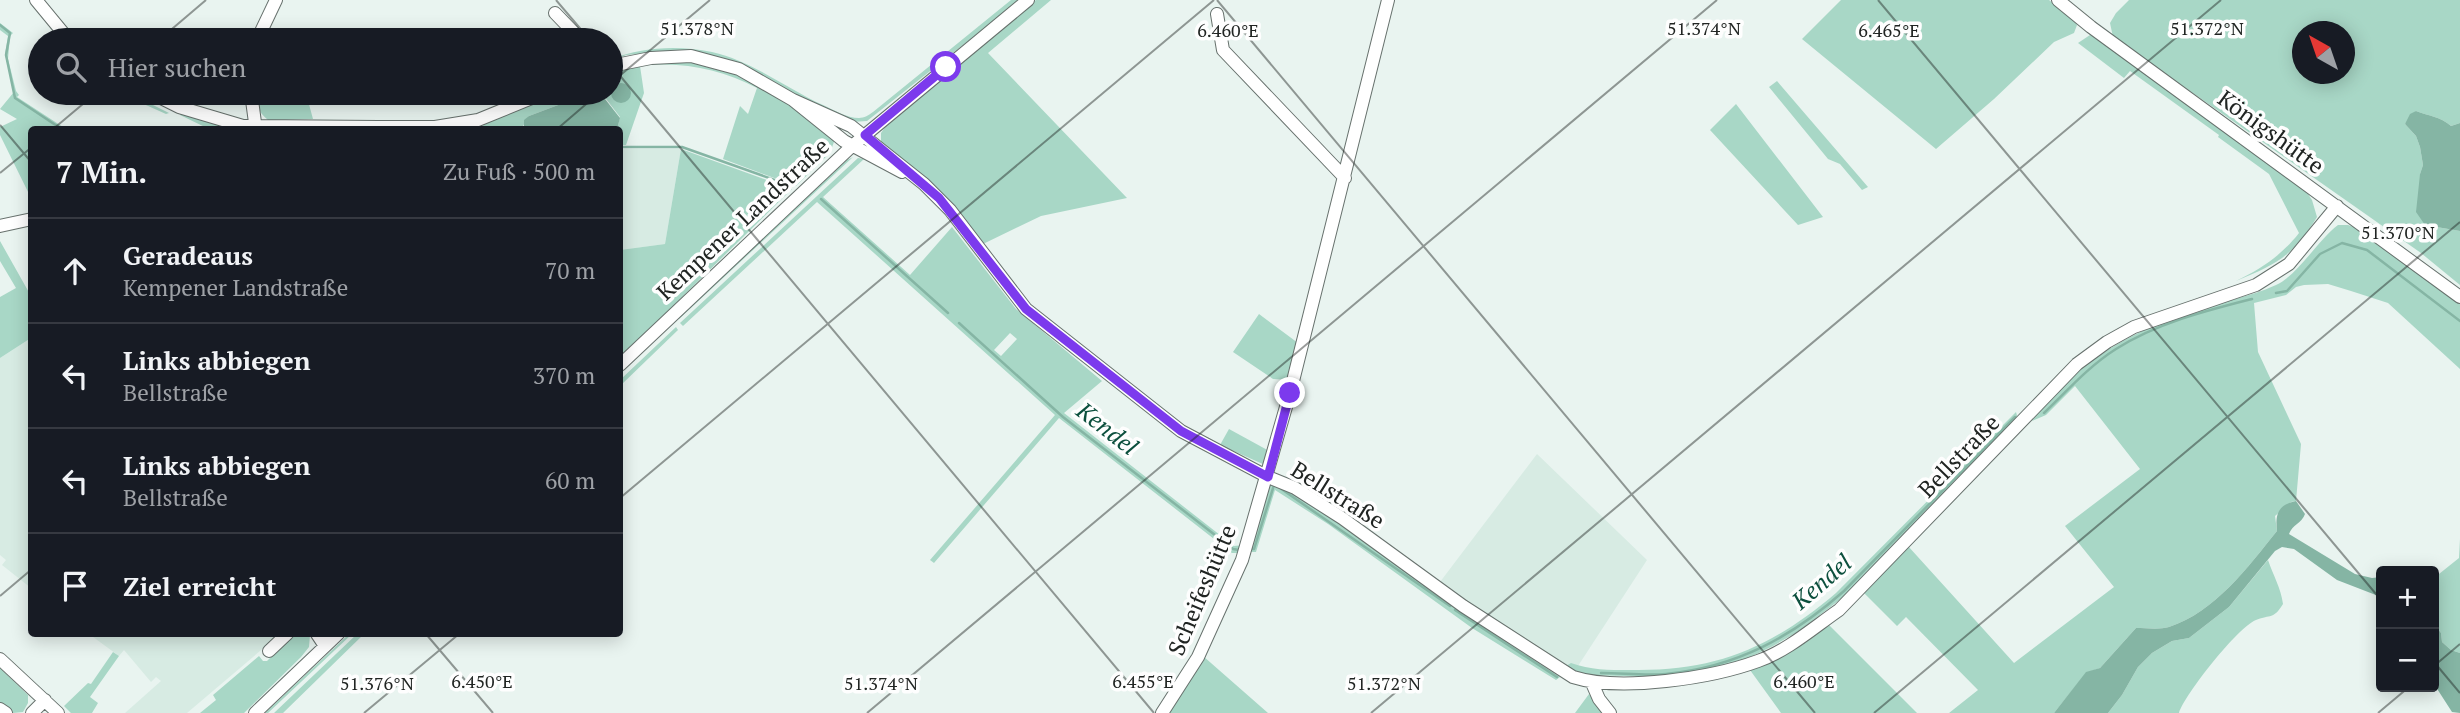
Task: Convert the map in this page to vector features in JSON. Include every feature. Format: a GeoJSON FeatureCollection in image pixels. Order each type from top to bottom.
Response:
{"type":"FeatureCollection","features":[{"type":"Feature","properties":{"kind":"street"},"geometry":{"type":"LineString","coordinates":[[263,28],[276,0]]}},
{"type":"Feature","properties":{"kind":"street","name":"Kempener Landstraße"},"geometry":{"type":"LineString","coordinates":[[623,362],[852,146],[1028,0]]}},
{"type":"Feature","properties":{"kind":"street","name":"Bellstraße"},"geometry":{"type":"LineString","coordinates":[[1268,477],[1388,0]]}},
{"type":"Feature","properties":{"kind":"street","name":"Königshütte"},"geometry":{"type":"LineString","coordinates":[[2058,0],[2091,27],[2460,297]]}},
{"type":"Feature","properties":{"kind":"street"},"geometry":{"type":"LineString","coordinates":[[41,2],[60,28]]}},
{"type":"Feature","properties":{"kind":"street"},"geometry":{"type":"LineString","coordinates":[[555,13],[569,28]]}},
{"type":"Feature","properties":{"kind":"street"},"geometry":{"type":"LineString","coordinates":[[1217,14],[1223,50],[1345,177]]}},
{"type":"Feature","properties":{"kind":"street","name":"Bellstraße"},"geometry":{"type":"LineString","coordinates":[[623,64],[651,58],[691,56],[739,69],[793,100],[851,125],[924,184],[950,210],[1026,309],[1181,431],[1268,477],[1295,488],[1342,517],[1463,606],[1573,677],[1592,683],[1665,681],[1710,675],[1759,661],[1799,639],[1839,610],[2077,364],[2107,342],[2134,327],[2256,285],[2289,264],[2337,206]]}},
{"type":"Feature","properties":{"kind":"street","name":"Bellstraße"},"geometry":{"type":"LineString","coordinates":[[793,100],[852,146],[924,184]]}},
{"type":"Feature","properties":{"kind":"street"},"geometry":{"type":"LineString","coordinates":[[179,105],[205,116],[243,126]]}},
{"type":"Feature","properties":{"kind":"street"},"geometry":{"type":"LineString","coordinates":[[252,105],[256,126]]}},
{"type":"Feature","properties":{"kind":"street"},"geometry":{"type":"LineString","coordinates":[[441,126],[478,120],[515,105]]}},
{"type":"Feature","properties":{"kind":"street"},"geometry":{"type":"LineString","coordinates":[[0,226],[28,220]]}},
{"type":"Feature","properties":{"kind":"street","name":"Scheifeshütte"},"geometry":{"type":"LineString","coordinates":[[1162,713],[1198,657],[1226,596],[1242,560],[1268,477]]}},
{"type":"Feature","properties":{"kind":"street"},"geometry":{"type":"LineString","coordinates":[[269,651],[284,637]]}},
{"type":"Feature","properties":{"kind":"street"},"geometry":{"type":"LineString","coordinates":[[319,637],[326,646]]}},
{"type":"Feature","properties":{"kind":"street"},"geometry":{"type":"LineString","coordinates":[[255,713],[334,637]]}},
{"type":"Feature","properties":{"kind":"street"},"geometry":{"type":"LineString","coordinates":[[0,659],[58,713]]}},
{"type":"Feature","properties":{"kind":"street"},"geometry":{"type":"LineString","coordinates":[[1592,683],[1599,699],[1610,713]]}},
{"type":"Feature","properties":{"kind":"street"},"geometry":{"type":"LineString","coordinates":[[32,713],[45,700]]}},
{"type":"Feature","properties":{"kind":"street"},"geometry":{"type":"LineString","coordinates":[[0,709],[6,713]]}},
{"type":"Feature","properties":{"kind":"shaded area"},"geometry":{"type":"Polygon","coordinates":[[[1011,0],[1020,0],[867,121],[852,122],[797,97],[673,51],[623,55],[661,48],[712,52],[755,68],[850,117],[861,118],[873,112],[1011,0]]]}},
{"type":"Feature","properties":{"kind":"shaded area"},"geometry":{"type":"Polygon","coordinates":[[[1036,0],[1051,0],[988,53],[1127,198],[1041,216],[983,244],[881,143],[881,133],[1036,0]]]}},
{"type":"Feature","properties":{"kind":"shaded area"},"geometry":{"type":"Polygon","coordinates":[[[1841,0],[2049,0],[2077,25],[2074,33],[2054,42],[1936,149],[1802,39],[1841,0]]]}},
{"type":"Feature","properties":{"kind":"shaded area"},"geometry":{"type":"Polygon","coordinates":[[[2129,0],[2460,0],[2460,123],[2451,126],[2416,111],[2405,124],[2416,136],[2420,147],[2425,225],[2460,231],[2460,285],[2421,253],[2113,37],[2110,23],[2129,0]]]}},
{"type":"Feature","properties":{"kind":"shaded area"},"geometry":{"type":"Polygon","coordinates":[[[0,23],[13,33],[10,36],[8,59],[19,95],[17,97],[61,126],[28,126],[28,192],[0,135],[0,127],[17,119],[0,109],[14,92],[5,54],[8,36],[0,30],[0,23]]]}},
{"type":"Feature","properties":{"kind":"shaded area"},"geometry":{"type":"Polygon","coordinates":[[[2090,35],[2096,36],[2306,191],[2317,217],[2292,250],[2273,264],[2236,281],[2270,261],[2299,233],[2269,174],[2130,71],[2124,78],[2078,43],[2090,35]]]}},
{"type":"Feature","properties":{"kind":"shaded area"},"geometry":{"type":"Polygon","coordinates":[[[676,61],[707,65],[746,77],[823,125],[835,139],[830,153],[796,186],[723,159],[740,106],[748,114],[757,88],[715,71],[671,65],[640,66],[644,93],[626,145],[623,145],[623,126],[618,126],[620,117],[611,105],[623,105],[623,68],[640,62],[676,61]]]}},
{"type":"Feature","properties":{"kind":"shaded area"},"geometry":{"type":"Polygon","coordinates":[[[1777,81],[1868,187],[1862,190],[1840,164],[1828,159],[1769,87],[1777,81]]]}},
{"type":"Feature","properties":{"kind":"shaded area"},"geometry":{"type":"Polygon","coordinates":[[[623,84],[630,89],[630,97],[623,102],[623,84]]]}},
{"type":"Feature","properties":{"kind":"shaded area"},"geometry":{"type":"Polygon","coordinates":[[[1736,104],[1823,217],[1798,225],[1710,130],[1736,104]]]}},
{"type":"Feature","properties":{"kind":"shaded area"},"geometry":{"type":"Polygon","coordinates":[[[146,105],[153,105],[169,113],[146,105]]]}},
{"type":"Feature","properties":{"kind":"shaded area"},"geometry":{"type":"Polygon","coordinates":[[[309,105],[313,119],[268,120],[259,106],[309,105]]]}},
{"type":"Feature","properties":{"kind":"shaded area"},"geometry":{"type":"Polygon","coordinates":[[[530,105],[558,105],[529,116],[523,126],[483,124],[530,105]]]}},
{"type":"Feature","properties":{"kind":"shaded area"},"geometry":{"type":"Polygon","coordinates":[[[558,105],[610,105],[620,118],[618,126],[524,126],[524,120],[558,105]]]}},
{"type":"Feature","properties":{"kind":"shaded area"},"geometry":{"type":"Polygon","coordinates":[[[2416,111],[2451,126],[2460,123],[2460,231],[2425,225],[2416,212],[2423,165],[2416,136],[2405,124],[2410,114],[2416,111]]]}},
{"type":"Feature","properties":{"kind":"shaded area"},"geometry":{"type":"Polygon","coordinates":[[[182,112],[226,126],[203,126],[180,115],[182,112]]]}},
{"type":"Feature","properties":{"kind":"shaded area"},"geometry":{"type":"Polygon","coordinates":[[[623,149],[681,149],[665,244],[623,250],[623,149]]]}},
{"type":"Feature","properties":{"kind":"shaded area"},"geometry":{"type":"Polygon","coordinates":[[[681,149],[792,189],[623,355],[623,250],[665,244],[681,149]]]}},
{"type":"Feature","properties":{"kind":"shaded area"},"geometry":{"type":"Polygon","coordinates":[[[853,157],[679,319],[678,317],[853,157]]]}},
{"type":"Feature","properties":{"kind":"shaded area"},"geometry":{"type":"Polygon","coordinates":[[[858,158],[864,159],[823,197],[910,275],[952,227],[1016,309],[1102,381],[1064,413],[1234,546],[1244,545],[1242,553],[1232,553],[1059,418],[934,563],[930,560],[1055,415],[817,202],[683,326],[680,323],[858,158]],[[1010,333],[994,350],[1001,356],[1017,339],[1010,333]]]}},
{"type":"Feature","properties":{"kind":"shaded area"},"geometry":{"type":"Polygon","coordinates":[[[2338,225],[2357,228],[2460,304],[2460,369],[2388,303],[2351,291],[2328,284],[2304,285],[2296,287],[2286,295],[2254,303],[2258,352],[2301,444],[2296,501],[2275,516],[2277,531],[2216,600],[2186,620],[2169,627],[2136,628],[2100,668],[2086,673],[2054,713],[1949,713],[1978,690],[1906,617],[1897,626],[1863,592],[1908,546],[2014,663],[2114,587],[2065,526],[2140,469],[2075,386],[2046,415],[2032,421],[2047,402],[2082,368],[2122,341],[2166,320],[2276,285],[2292,273],[2338,225]]]}},
{"type":"Feature","properties":{"kind":"shaded area"},"geometry":{"type":"Polygon","coordinates":[[[0,241],[28,291],[28,340],[0,358],[0,297],[16,288],[0,261],[0,241]]]}},
{"type":"Feature","properties":{"kind":"shaded area"},"geometry":{"type":"Polygon","coordinates":[[[1259,314],[1298,343],[1289,380],[1273,379],[1233,352],[1259,314]]]}},
{"type":"Feature","properties":{"kind":"shaded area"},"geometry":{"type":"Polygon","coordinates":[[[676,327],[678,330],[623,383],[623,377],[676,327]]]}},
{"type":"Feature","properties":{"kind":"shaded area"},"geometry":{"type":"Polygon","coordinates":[[[28,340],[28,586],[2,565],[6,560],[0,555],[0,358],[28,340]]]}},
{"type":"Feature","properties":{"kind":"shaded area"},"geometry":{"type":"Polygon","coordinates":[[[2016,412],[2018,419],[1842,598],[1799,631],[1773,646],[1746,659],[1719,667],[1665,677],[1584,675],[1566,666],[1571,663],[1622,670],[1688,667],[1740,653],[1765,642],[1788,629],[1836,593],[2016,412]]]}},
{"type":"Feature","properties":{"kind":"shaded area"},"geometry":{"type":"Polygon","coordinates":[[[1229,429],[1271,452],[1265,465],[1220,445],[1229,429]]]}},
{"type":"Feature","properties":{"kind":"shaded area"},"geometry":{"type":"Polygon","coordinates":[[[1537,454],[1647,560],[1578,666],[1566,666],[1482,613],[1440,582],[1537,454]]]}},
{"type":"Feature","properties":{"kind":"shaded area"},"geometry":{"type":"Polygon","coordinates":[[[1273,482],[1331,518],[1478,623],[1560,677],[1556,680],[1472,628],[1328,524],[1275,490],[1256,552],[1248,552],[1268,486],[1273,482]]]}},
{"type":"Feature","properties":{"kind":"shaded area"},"geometry":{"type":"Polygon","coordinates":[[[2296,501],[2305,514],[2289,534],[2355,574],[2376,578],[2376,595],[2337,580],[2294,549],[2282,547],[2275,551],[2229,607],[2189,638],[2172,641],[2152,653],[2138,667],[2108,713],[2054,713],[2086,672],[2100,668],[2136,628],[2169,627],[2186,620],[2216,600],[2277,531],[2277,515],[2296,501]]]}},
{"type":"Feature","properties":{"kind":"shaded area"},"geometry":{"type":"Polygon","coordinates":[[[2460,539],[2460,653],[2451,650],[2442,642],[2439,630],[2439,574],[2459,558],[2460,539]]]}},
{"type":"Feature","properties":{"kind":"shaded area"},"geometry":{"type":"Polygon","coordinates":[[[2268,560],[2283,604],[2274,615],[2248,625],[2225,647],[2201,677],[2179,713],[2108,713],[2138,667],[2152,653],[2172,641],[2189,638],[2229,607],[2268,560]]]}},
{"type":"Feature","properties":{"kind":"shaded area"},"geometry":{"type":"Polygon","coordinates":[[[1829,625],[1917,713],[1781,713],[1750,670],[1803,644],[1829,625]]]}},
{"type":"Feature","properties":{"kind":"shaded area"},"geometry":{"type":"Polygon","coordinates":[[[2439,630],[2442,642],[2451,650],[2460,653],[2460,713],[2452,712],[2439,692],[2439,630]]]}},
{"type":"Feature","properties":{"kind":"shaded area"},"geometry":{"type":"Polygon","coordinates":[[[93,637],[276,637],[187,713],[125,713],[161,681],[156,677],[151,682],[124,650],[119,656],[93,637]]]}},
{"type":"Feature","properties":{"kind":"shaded area"},"geometry":{"type":"Polygon","coordinates":[[[291,637],[310,637],[309,647],[301,657],[244,713],[200,713],[216,700],[213,695],[259,656],[263,661],[267,661],[291,637]]]}},
{"type":"Feature","properties":{"kind":"shaded area"},"geometry":{"type":"Polygon","coordinates":[[[346,637],[349,637],[268,713],[265,713],[346,637]]]}},
{"type":"Feature","properties":{"kind":"shaded area"},"geometry":{"type":"Polygon","coordinates":[[[354,637],[361,637],[283,713],[274,713],[354,637]]]}},
{"type":"Feature","properties":{"kind":"shaded area"},"geometry":{"type":"Polygon","coordinates":[[[113,652],[119,656],[90,697],[98,703],[92,713],[71,713],[64,706],[88,683],[91,684],[113,652]]]}},
{"type":"Feature","properties":{"kind":"shaded area"},"geometry":{"type":"Polygon","coordinates":[[[1203,656],[1268,713],[1166,713],[1203,656]]]}},
{"type":"Feature","properties":{"kind":"shaded area"},"geometry":{"type":"Polygon","coordinates":[[[0,668],[28,695],[28,703],[23,712],[13,713],[0,704],[0,668]]]}},
{"type":"Feature","properties":{"kind":"shaded area"},"geometry":{"type":"Polygon","coordinates":[[[1589,694],[1605,713],[1575,713],[1589,694]]]}},
{"type":"Feature","properties":{"kind":"waterway","name":"Kendel"},"geometry":{"type":"LineString","coordinates":[[0,25],[10,33],[6,55],[15,98],[57,126]]}},
{"type":"Feature","properties":{"kind":"waterway","name":"Kendel"},"geometry":{"type":"LineString","coordinates":[[623,147],[682,147],[786,184]]}},
{"type":"Feature","properties":{"kind":"waterway","name":"Kendel"},"geometry":{"type":"LineString","coordinates":[[821,199],[948,313]]}},
{"type":"Feature","properties":{"kind":"waterway","name":"Kendel"},"geometry":{"type":"LineString","coordinates":[[2276,293],[2287,291],[2320,254],[2342,243],[2367,250],[2460,321]]}},
{"type":"Feature","properties":{"kind":"waterway","name":"Kendel"},"geometry":{"type":"LineString","coordinates":[[2044,413],[2097,363],[2132,340],[2182,319],[2252,299]]}},
{"type":"Feature","properties":{"kind":"waterway","name":"Kendel"},"geometry":{"type":"LineString","coordinates":[[959,323],[1063,417],[1233,549],[1239,550]]}},
{"type":"Feature","properties":{"kind":"waterway","name":"Kendel"},"geometry":{"type":"LineString","coordinates":[[1601,673],[1658,675],[1692,670],[1740,657],[1784,636],[1844,591],[2015,417]]}},
{"type":"Feature","properties":{"kind":"waterway","name":"Kendel"},"geometry":{"type":"LineString","coordinates":[[1250,549],[1254,549],[1274,485]]}},
{"type":"Feature","properties":{"kind":"waterway","name":"Kendel"},"geometry":{"type":"LineString","coordinates":[[1280,488],[1450,606]]}},
{"type":"Feature","properties":{"kind":"waterway","name":"Kendel"},"geometry":{"type":"LineString","coordinates":[[1455,610],[1557,677]]}},
{"type":"Feature","properties":{"kind":"route"},"geometry":{"type":"LineString","coordinates":[[946,67],[865,135],[924,184],[950,210],[1016,300],[1181,431],[1268,477],[1290,393]]}}]}
